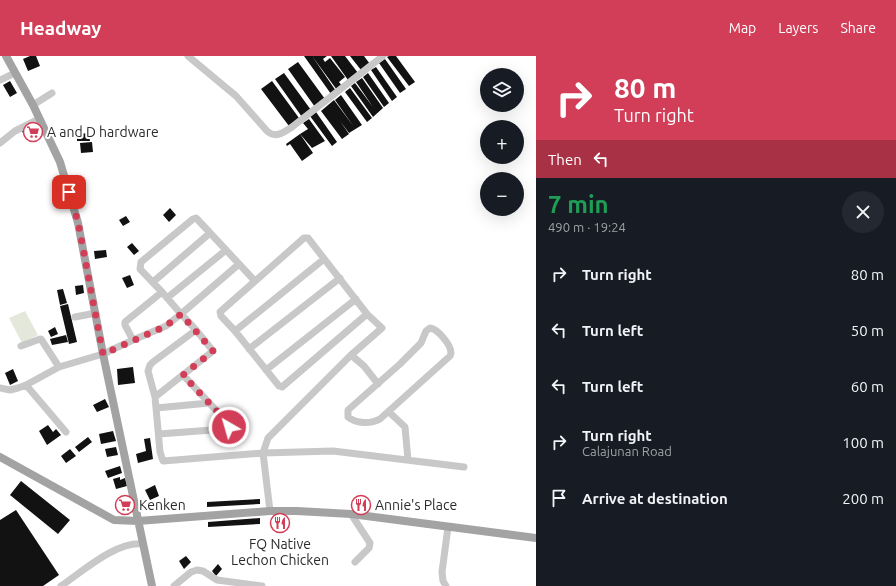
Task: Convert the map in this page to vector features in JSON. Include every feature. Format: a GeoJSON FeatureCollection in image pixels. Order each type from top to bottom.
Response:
{"type":"FeatureCollection","features":[{"type":"Feature","properties":{"kind":"main road"},"geometry":{"type":"LineString","coordinates":[[6,56],[33,106],[60,162],[78,222],[103,354],[152,586]]}},
{"type":"Feature","properties":{"kind":"main road"},"geometry":{"type":"LineString","coordinates":[[0,457],[114,520],[138,520],[270,511],[351,514],[448,528],[536,538]]}},
{"type":"Feature","properties":{"kind":"street"},"geometry":{"type":"LineString","coordinates":[[188,56],[236,96],[267,131],[274,135],[280,134],[292,127],[383,56]]}},
{"type":"Feature","properties":{"kind":"street"},"geometry":{"type":"LineString","coordinates":[[0,80],[16,73]]}},
{"type":"Feature","properties":{"kind":"street"},"geometry":{"type":"LineString","coordinates":[[33,106],[52,93]]}},
{"type":"Feature","properties":{"kind":"street"},"geometry":{"type":"LineString","coordinates":[[0,144],[15,131],[39,119]]}},
{"type":"Feature","properties":{"kind":"street"},"geometry":{"type":"LineString","coordinates":[[155,397],[213,351],[196,330],[140,269],[140,262],[196,218],[255,281]]}},
{"type":"Feature","properties":{"kind":"street"},"geometry":{"type":"LineString","coordinates":[[153,282],[210,233]]}},
{"type":"Feature","properties":{"kind":"street"},"geometry":{"type":"LineString","coordinates":[[270,511],[264,453],[268,438],[351,355],[382,328],[368,314],[308,238],[304,238],[220,312],[220,316],[235,331],[279,386],[282,387],[368,314]]}},
{"type":"Feature","properties":{"kind":"street"},"geometry":{"type":"LineString","coordinates":[[167,298],[226,250]]}},
{"type":"Feature","properties":{"kind":"street"},"geometry":{"type":"LineString","coordinates":[[235,331],[324,259]]}},
{"type":"Feature","properties":{"kind":"street"},"geometry":{"type":"LineString","coordinates":[[0,388],[10,390],[26,385],[59,367],[103,354],[166,326],[239,264]]}},
{"type":"Feature","properties":{"kind":"street"},"geometry":{"type":"LineString","coordinates":[[249,349],[340,278]]}},
{"type":"Feature","properties":{"kind":"street"},"geometry":{"type":"LineString","coordinates":[[133,340],[125,325],[125,322],[162,292]]}},
{"type":"Feature","properties":{"kind":"street"},"geometry":{"type":"LineString","coordinates":[[266,370],[356,298]]}},
{"type":"Feature","properties":{"kind":"street"},"geometry":{"type":"LineString","coordinates":[[75,317],[96,313]]}},
{"type":"Feature","properties":{"kind":"street"},"geometry":{"type":"LineString","coordinates":[[430,328],[436,330],[450,347],[450,356],[389,412],[374,422],[356,421],[348,417],[348,410],[378,384],[411,354],[421,343],[426,331],[430,328]]}},
{"type":"Feature","properties":{"kind":"street"},"geometry":{"type":"LineString","coordinates":[[196,330],[150,366],[148,371],[155,397],[160,452],[164,461],[264,453],[333,451],[464,467]]}},
{"type":"Feature","properties":{"kind":"street"},"geometry":{"type":"LineString","coordinates":[[21,346],[40,338],[59,367]]}},
{"type":"Feature","properties":{"kind":"street"},"geometry":{"type":"LineString","coordinates":[[351,355],[364,366],[378,384]]}},
{"type":"Feature","properties":{"kind":"street"},"geometry":{"type":"LineString","coordinates":[[159,434],[225,429],[229,427],[228,423],[183,375]]}},
{"type":"Feature","properties":{"kind":"street"},"geometry":{"type":"LineString","coordinates":[[26,385],[66,432]]}},
{"type":"Feature","properties":{"kind":"street"},"geometry":{"type":"LineString","coordinates":[[156,408],[209,403]]}},
{"type":"Feature","properties":{"kind":"street"},"geometry":{"type":"LineString","coordinates":[[389,412],[405,427],[408,460]]}},
{"type":"Feature","properties":{"kind":"street"},"geometry":{"type":"LineString","coordinates":[[351,514],[370,543],[369,548],[355,562]]}},
{"type":"Feature","properties":{"kind":"street"},"geometry":{"type":"LineString","coordinates":[[446,586],[443,581],[442,572],[448,528]]}},
{"type":"Feature","properties":{"kind":"street"},"geometry":{"type":"LineString","coordinates":[[61,586],[114,550],[134,543],[143,544]]}},
{"type":"Feature","properties":{"kind":"street"},"geometry":{"type":"LineString","coordinates":[[174,586],[180,583],[191,572],[197,570],[203,571],[218,580],[262,586]]}},
{"type":"Feature","properties":{"kind":"shaded area"},"geometry":{"type":"Polygon","coordinates":[[[25,311],[38,335],[22,343],[9,318],[25,311]]]}},
{"type":"Feature","properties":{"kind":"building"},"geometry":{"type":"Polygon","coordinates":[[[30,56],[36,56],[40,66],[28,71],[23,59],[30,56]]]}},
{"type":"Feature","properties":{"kind":"building"},"geometry":{"type":"Polygon","coordinates":[[[304,56],[312,56],[336,91],[331,94],[304,56]]]}},
{"type":"Feature","properties":{"kind":"building"},"geometry":{"type":"Polygon","coordinates":[[[312,56],[327,56],[323,59],[325,62],[330,58],[345,77],[339,82],[342,86],[337,90],[312,56]]]}},
{"type":"Feature","properties":{"kind":"building"},"geometry":{"type":"Polygon","coordinates":[[[331,56],[345,56],[358,73],[348,80],[331,56]]]}},
{"type":"Feature","properties":{"kind":"building"},"geometry":{"type":"Polygon","coordinates":[[[350,56],[364,56],[370,64],[361,70],[350,56]]]}},
{"type":"Feature","properties":{"kind":"building"},"geometry":{"type":"Polygon","coordinates":[[[396,56],[415,82],[409,86],[387,57],[396,56]]]}},
{"type":"Feature","properties":{"kind":"building"},"geometry":{"type":"Polygon","coordinates":[[[385,59],[406,89],[400,93],[379,63],[385,59]]]}},
{"type":"Feature","properties":{"kind":"building"},"geometry":{"type":"Polygon","coordinates":[[[298,62],[325,99],[315,107],[288,69],[298,62]]]}},
{"type":"Feature","properties":{"kind":"building"},"geometry":{"type":"Polygon","coordinates":[[[376,67],[397,97],[392,101],[371,70],[376,67]]]}},
{"type":"Feature","properties":{"kind":"building"},"geometry":{"type":"Polygon","coordinates":[[[284,73],[311,110],[302,117],[275,79],[284,73]]]}},
{"type":"Feature","properties":{"kind":"building"},"geometry":{"type":"Polygon","coordinates":[[[368,73],[389,103],[384,107],[363,77],[368,73]]]}},
{"type":"Feature","properties":{"kind":"building"},"geometry":{"type":"Polygon","coordinates":[[[362,78],[383,108],[373,117],[351,86],[355,83],[373,107],[356,82],[362,78]]]}},
{"type":"Feature","properties":{"kind":"building"},"geometry":{"type":"Polygon","coordinates":[[[10,81],[17,93],[10,97],[3,85],[10,81]]]}},
{"type":"Feature","properties":{"kind":"building"},"geometry":{"type":"Polygon","coordinates":[[[272,81],[299,118],[289,126],[261,89],[272,81]]]}},
{"type":"Feature","properties":{"kind":"building"},"geometry":{"type":"Polygon","coordinates":[[[350,88],[372,118],[367,122],[345,92],[350,88]]]}},
{"type":"Feature","properties":{"kind":"building"},"geometry":{"type":"Polygon","coordinates":[[[341,95],[362,125],[349,133],[340,121],[349,134],[342,139],[321,111],[334,100],[354,127],[335,100],[341,95]]]}},
{"type":"Feature","properties":{"kind":"building"},"geometry":{"type":"Polygon","coordinates":[[[316,112],[337,142],[332,146],[310,116],[316,112]]]}},
{"type":"Feature","properties":{"kind":"building"},"geometry":{"type":"Polygon","coordinates":[[[309,119],[325,141],[312,148],[300,134],[308,129],[303,123],[309,119]]]}},
{"type":"Feature","properties":{"kind":"building"},"geometry":{"type":"Polygon","coordinates":[[[31,124],[36,132],[26,137],[21,130],[31,124]]]}},
{"type":"Feature","properties":{"kind":"building"},"geometry":{"type":"Polygon","coordinates":[[[89,133],[90,141],[77,141],[77,134],[89,133]]]}},
{"type":"Feature","properties":{"kind":"building"},"geometry":{"type":"Polygon","coordinates":[[[300,134],[313,153],[302,161],[290,144],[287,146],[286,144],[300,134]]]}},
{"type":"Feature","properties":{"kind":"building"},"geometry":{"type":"Polygon","coordinates":[[[92,142],[93,152],[81,153],[80,143],[92,142]]]}},
{"type":"Feature","properties":{"kind":"building"},"geometry":{"type":"Polygon","coordinates":[[[170,208],[176,215],[169,222],[163,215],[170,208]]]}},
{"type":"Feature","properties":{"kind":"building"},"geometry":{"type":"Polygon","coordinates":[[[126,216],[130,222],[123,226],[119,220],[126,216]]]}},
{"type":"Feature","properties":{"kind":"building"},"geometry":{"type":"Polygon","coordinates":[[[132,243],[139,251],[134,255],[127,247],[132,243]]]}},
{"type":"Feature","properties":{"kind":"building"},"geometry":{"type":"Polygon","coordinates":[[[106,250],[107,257],[95,259],[94,251],[106,250]]]}},
{"type":"Feature","properties":{"kind":"building"},"geometry":{"type":"Polygon","coordinates":[[[130,275],[134,285],[127,288],[122,278],[130,275]]]}},
{"type":"Feature","properties":{"kind":"building"},"geometry":{"type":"Polygon","coordinates":[[[83,285],[84,293],[76,295],[75,286],[83,285]]]}},
{"type":"Feature","properties":{"kind":"building"},"geometry":{"type":"Polygon","coordinates":[[[63,289],[67,303],[60,305],[57,290],[63,289]]]}},
{"type":"Feature","properties":{"kind":"building"},"geometry":{"type":"Polygon","coordinates":[[[68,304],[77,342],[69,344],[60,306],[68,304]]]}},
{"type":"Feature","properties":{"kind":"building"},"geometry":{"type":"Polygon","coordinates":[[[55,327],[58,334],[51,337],[48,331],[55,327]]]}},
{"type":"Feature","properties":{"kind":"building"},"geometry":{"type":"Polygon","coordinates":[[[66,335],[68,342],[52,345],[50,339],[66,335]]]}},
{"type":"Feature","properties":{"kind":"building"},"geometry":{"type":"Polygon","coordinates":[[[133,367],[135,383],[118,385],[117,369],[133,367]]]}},
{"type":"Feature","properties":{"kind":"building"},"geometry":{"type":"Polygon","coordinates":[[[13,369],[18,381],[10,385],[5,373],[13,369]]]}},
{"type":"Feature","properties":{"kind":"building"},"geometry":{"type":"Polygon","coordinates":[[[105,399],[109,407],[97,412],[93,405],[105,399]]]}},
{"type":"Feature","properties":{"kind":"building"},"geometry":{"type":"Polygon","coordinates":[[[48,425],[53,432],[56,429],[61,435],[47,445],[39,431],[48,425]]]}},
{"type":"Feature","properties":{"kind":"building"},"geometry":{"type":"Polygon","coordinates":[[[113,431],[116,441],[101,444],[99,434],[113,431]]]}},
{"type":"Feature","properties":{"kind":"building"},"geometry":{"type":"Polygon","coordinates":[[[88,437],[92,442],[79,452],[75,447],[88,437]]]}},
{"type":"Feature","properties":{"kind":"building"},"geometry":{"type":"Polygon","coordinates":[[[150,438],[153,459],[138,463],[136,454],[146,451],[144,439],[150,438]]]}},
{"type":"Feature","properties":{"kind":"building"},"geometry":{"type":"Polygon","coordinates":[[[116,447],[118,455],[107,457],[105,449],[116,447]]]}},
{"type":"Feature","properties":{"kind":"building"},"geometry":{"type":"Polygon","coordinates":[[[70,449],[76,456],[66,463],[61,456],[70,449]]]}},
{"type":"Feature","properties":{"kind":"building"},"geometry":{"type":"Polygon","coordinates":[[[120,466],[122,473],[108,478],[105,471],[120,466]]]}},
{"type":"Feature","properties":{"kind":"building"},"geometry":{"type":"Polygon","coordinates":[[[120,477],[120,480],[125,478],[127,486],[116,489],[113,479],[120,477]]]}},
{"type":"Feature","properties":{"kind":"building"},"geometry":{"type":"Polygon","coordinates":[[[21,481],[70,520],[58,534],[10,495],[21,481]]]}},
{"type":"Feature","properties":{"kind":"building"},"geometry":{"type":"Polygon","coordinates":[[[155,485],[159,496],[150,500],[145,490],[155,485]]]}},
{"type":"Feature","properties":{"kind":"building"},"geometry":{"type":"Polygon","coordinates":[[[128,498],[130,506],[121,509],[119,500],[128,498]]]}},
{"type":"Feature","properties":{"kind":"building"},"geometry":{"type":"Polygon","coordinates":[[[260,499],[260,504],[207,507],[207,502],[260,499]]]}},
{"type":"Feature","properties":{"kind":"building"},"geometry":{"type":"Polygon","coordinates":[[[16,510],[59,575],[43,586],[0,586],[0,520],[16,510]]]}},
{"type":"Feature","properties":{"kind":"building"},"geometry":{"type":"Polygon","coordinates":[[[260,518],[260,524],[208,527],[208,522],[260,518]]]}},
{"type":"Feature","properties":{"kind":"building"},"geometry":{"type":"Polygon","coordinates":[[[186,556],[191,562],[184,569],[179,561],[186,556]]]}},
{"type":"Feature","properties":{"kind":"building"},"geometry":{"type":"Polygon","coordinates":[[[218,564],[222,569],[216,576],[212,571],[218,564]]]}},
{"type":"Feature","properties":{"kind":"place","name":"A and D hardware"},"geometry":{"type":"Point","coordinates":[33,132]}},
{"type":"Feature","properties":{"kind":"place","name":"Kenken"},"geometry":{"type":"Point","coordinates":[125,505]}},
{"type":"Feature","properties":{"kind":"place","name":"Annie's Place"},"geometry":{"type":"Point","coordinates":[361,505]}},
{"type":"Feature","properties":{"kind":"place","name":"FQ Native Lechon Chicken"},"geometry":{"type":"Point","coordinates":[280,523]}},
{"type":"Feature","properties":{"kind":"route"},"geometry":{"type":"LineString","coordinates":[[69,192],[78,222],[103,354],[166,326],[181,314],[213,351],[183,375],[228,423],[229,427]]}}]}
